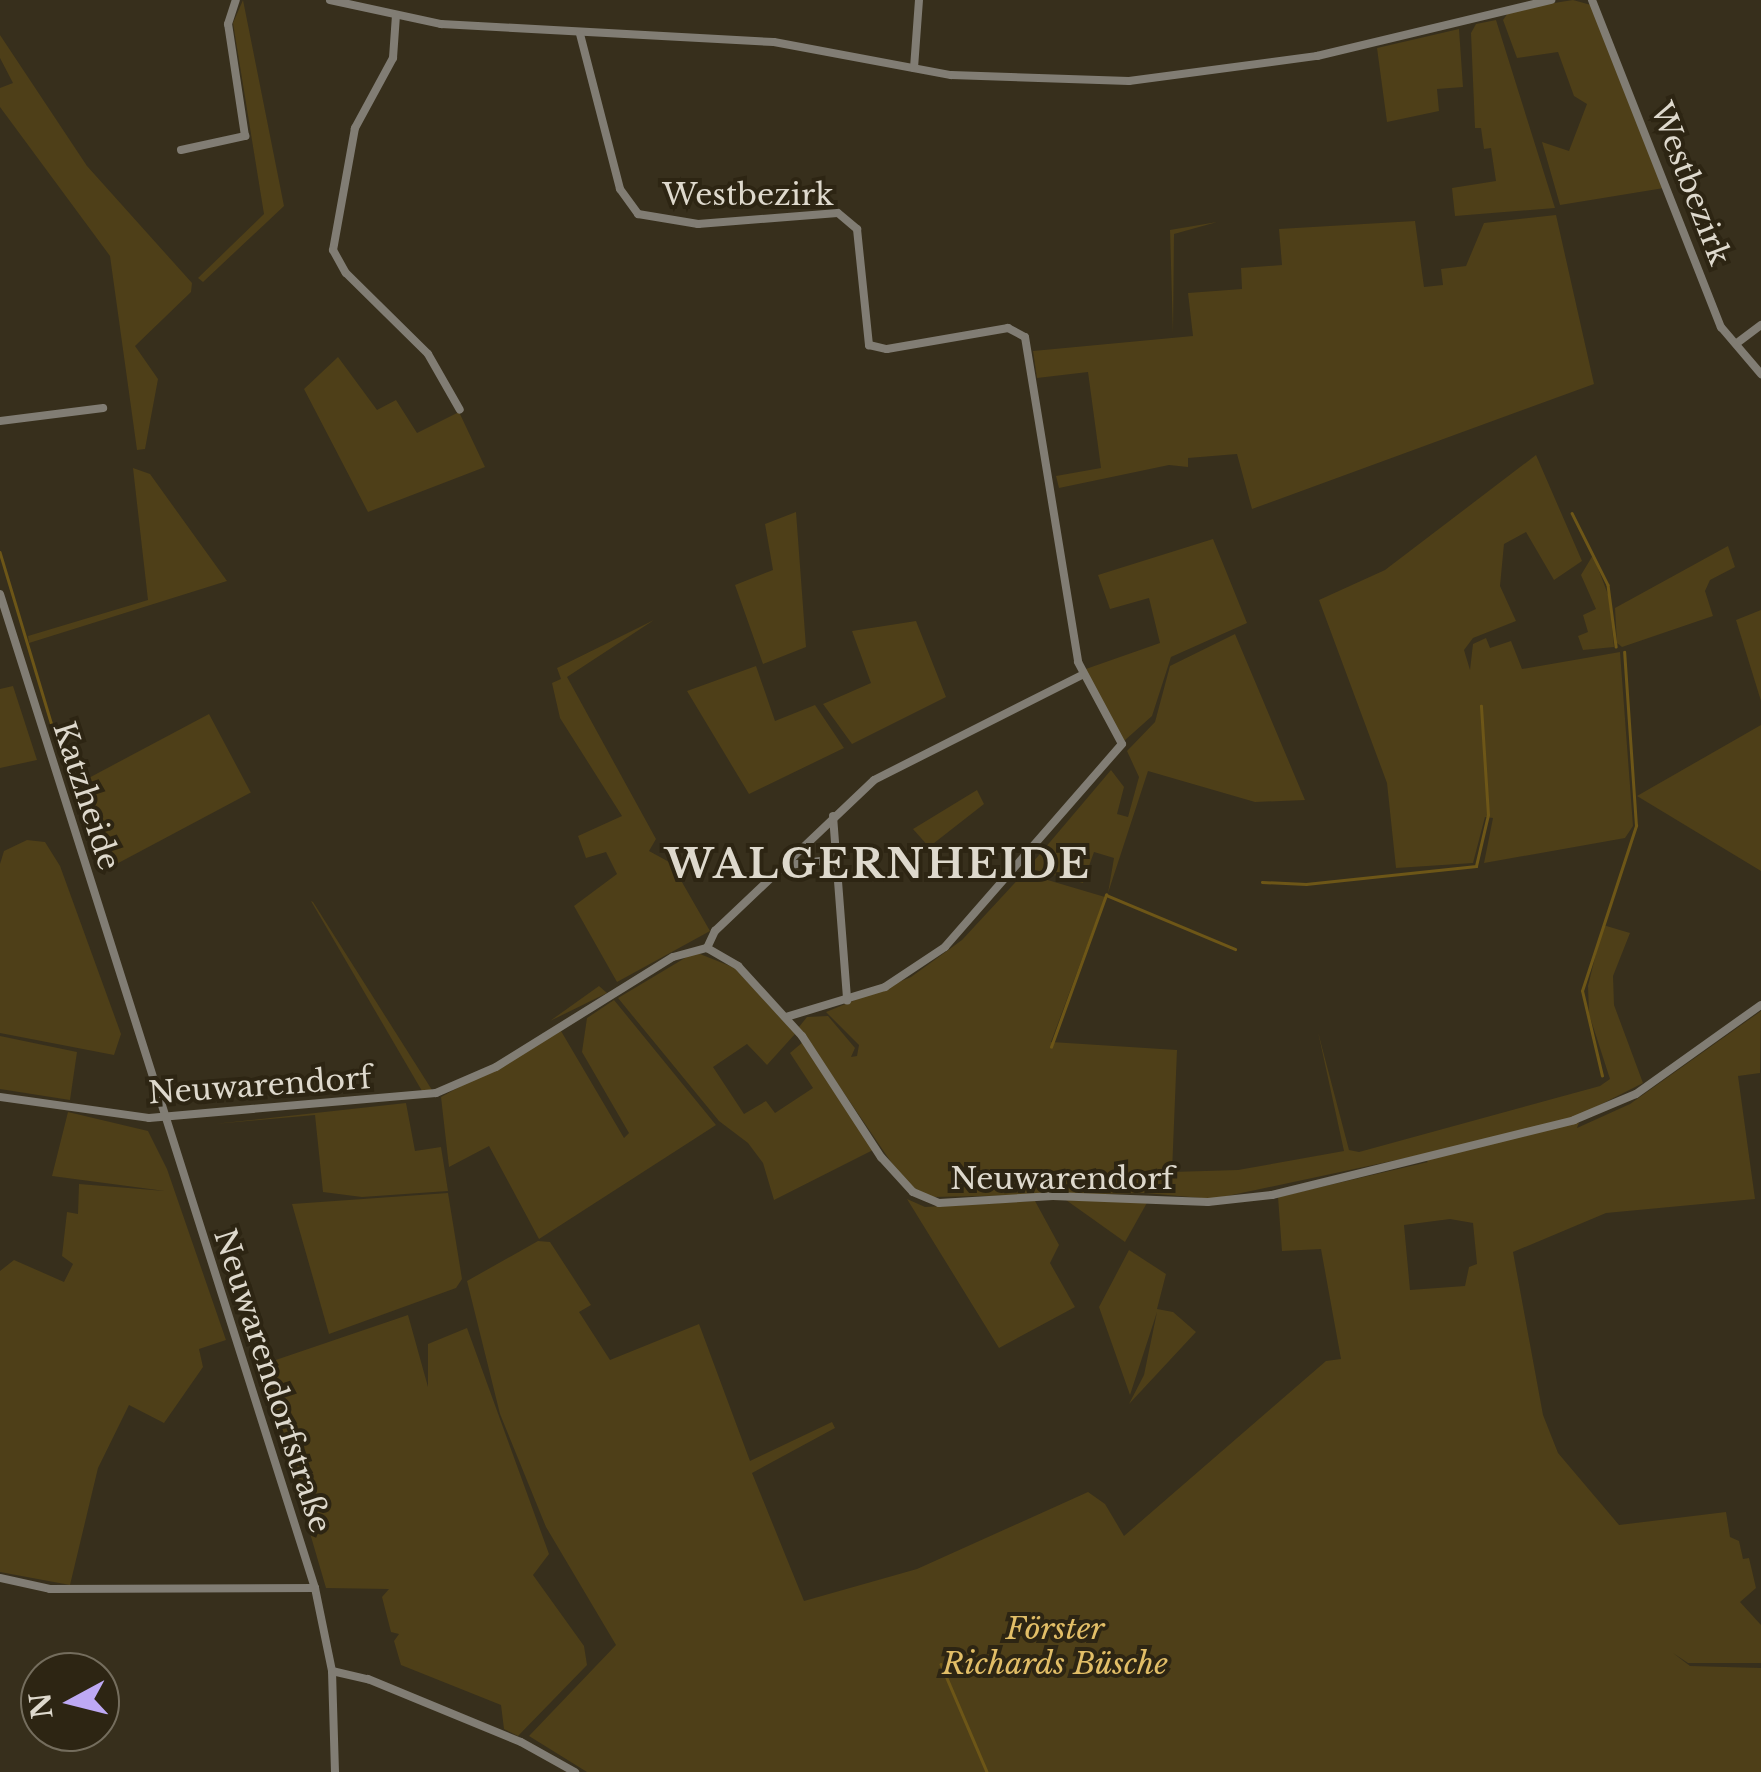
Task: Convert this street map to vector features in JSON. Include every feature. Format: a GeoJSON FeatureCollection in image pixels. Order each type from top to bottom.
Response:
{"type":"FeatureCollection","features":[{"type":"Feature","properties":{"kind":"street"},"geometry":{"type":"LineString","coordinates":[[181,150],[246,136],[228,24],[236,0]]}},
{"type":"Feature","properties":{"kind":"street"},"geometry":{"type":"LineString","coordinates":[[330,0],[396,15],[580,34],[774,42],[951,76],[1170,80],[1352,49],[1551,0]]}},
{"type":"Feature","properties":{"kind":"street"},"geometry":{"type":"LineString","coordinates":[[914,68],[920,0]]}},
{"type":"Feature","properties":{"kind":"street","name":"Westbezirk"},"geometry":{"type":"LineString","coordinates":[[1592,0],[1721,327],[1761,374]]}},
{"type":"Feature","properties":{"kind":"street"},"geometry":{"type":"LineString","coordinates":[[396,15],[393,58],[354,128],[333,250],[346,272],[428,354],[460,410]]}},
{"type":"Feature","properties":{"kind":"street","name":"Westbezirk"},"geometry":{"type":"LineString","coordinates":[[580,34],[620,189],[638,214],[698,224],[838,213],[857,229],[867,332],[874,348],[1008,328],[1021,332],[1082,675]]}},
{"type":"Feature","properties":{"kind":"street"},"geometry":{"type":"LineString","coordinates":[[1737,343],[1761,326]]}},
{"type":"Feature","properties":{"kind":"street"},"geometry":{"type":"LineString","coordinates":[[0,421],[103,408]]}},
{"type":"Feature","properties":{"kind":"street","name":"Katzheide"},"geometry":{"type":"LineString","coordinates":[[0,594],[131,1011]]}},
{"type":"Feature","properties":{"kind":"street"},"geometry":{"type":"LineString","coordinates":[[707,948],[715,932],[789,865],[833,816],[880,776],[1082,675],[1122,748],[945,948],[884,986],[786,1018]]}},
{"type":"Feature","properties":{"kind":"street"},"geometry":{"type":"LineString","coordinates":[[833,816],[847,1000]]}},
{"type":"Feature","properties":{"kind":"street"},"geometry":{"type":"LineString","coordinates":[[789,865],[836,859]]}},
{"type":"Feature","properties":{"kind":"street","name":"Neuwarendorf"},"geometry":{"type":"LineString","coordinates":[[0,1097],[164,1118],[448,1090],[673,956],[707,948],[738,966],[786,1018],[902,1184],[926,1198],[1208,1202],[1308,1186],[1588,1115],[1636,1094],[1761,1005]]}},
{"type":"Feature","properties":{"kind":"street","name":"Neuwarendorfstraße"},"geometry":{"type":"LineString","coordinates":[[131,1011],[315,1588],[332,1671],[335,1772]]}},
{"type":"Feature","properties":{"kind":"street"},"geometry":{"type":"LineString","coordinates":[[0,1578],[50,1590],[315,1588]]}},
{"type":"Feature","properties":{"kind":"street"},"geometry":{"type":"LineString","coordinates":[[332,1671],[356,1674],[521,1742],[575,1772]]}},
{"type":"Feature","properties":{"kind":"green space"},"geometry":{"type":"Polygon","coordinates":[[[243,0],[284,206],[203,282],[198,278],[264,214],[233,23],[243,0]]]}},
{"type":"Feature","properties":{"kind":"green space"},"geometry":{"type":"Polygon","coordinates":[[[1573,0],[1591,5],[1664,188],[1560,205],[1542,142],[1569,151],[1587,104],[1574,96],[1558,52],[1517,58],[1503,20],[1510,10],[1573,0]]]}},
{"type":"Feature","properties":{"kind":"green space"},"geometry":{"type":"Polygon","coordinates":[[[1496,20],[1555,208],[1455,216],[1452,188],[1496,181],[1491,148],[1484,149],[1481,128],[1475,128],[1471,33],[1476,24],[1496,20]]]}},
{"type":"Feature","properties":{"kind":"green space"},"geometry":{"type":"Polygon","coordinates":[[[1459,29],[1463,87],[1437,89],[1439,111],[1387,122],[1377,48],[1459,29]]]}},
{"type":"Feature","properties":{"kind":"green space"},"geometry":{"type":"Polygon","coordinates":[[[0,35],[87,166],[192,283],[191,292],[135,346],[158,379],[145,449],[137,450],[110,256],[0,107],[0,88],[13,83],[0,58],[0,35]]]}},
{"type":"Feature","properties":{"kind":"green space"},"geometry":{"type":"Polygon","coordinates":[[[1556,215],[1594,384],[1252,509],[1237,454],[1188,458],[1188,467],[1169,465],[1059,488],[1056,476],[1101,468],[1088,372],[1037,378],[1033,351],[1193,336],[1188,293],[1242,289],[1241,268],[1282,265],[1279,229],[1415,221],[1424,287],[1443,285],[1441,269],[1466,266],[1484,223],[1556,215]]]}},
{"type":"Feature","properties":{"kind":"green space"},"geometry":{"type":"Polygon","coordinates":[[[1217,222],[1174,234],[1173,334],[1170,230],[1217,222]]]}},
{"type":"Feature","properties":{"kind":"green space"},"geometry":{"type":"Polygon","coordinates":[[[338,357],[377,410],[396,400],[417,433],[459,412],[485,467],[368,512],[304,389],[338,357]]]}},
{"type":"Feature","properties":{"kind":"green space"},"geometry":{"type":"Polygon","coordinates":[[[1536,455],[1582,561],[1554,580],[1526,532],[1504,544],[1500,586],[1516,621],[1473,638],[1464,650],[1470,670],[1473,644],[1486,638],[1490,648],[1511,641],[1522,669],[1620,652],[1633,826],[1625,838],[1484,863],[1493,818],[1485,817],[1473,863],[1396,868],[1387,783],[1319,600],[1385,570],[1536,455]]]}},
{"type":"Feature","properties":{"kind":"green space"},"geometry":{"type":"Polygon","coordinates":[[[133,468],[150,474],[227,581],[29,643],[28,636],[148,600],[133,468]]]}},
{"type":"Feature","properties":{"kind":"green space"},"geometry":{"type":"Polygon","coordinates":[[[796,512],[806,647],[763,664],[735,585],[773,570],[765,524],[796,512]]]}},
{"type":"Feature","properties":{"kind":"green space"},"geometry":{"type":"Polygon","coordinates":[[[1213,539],[1247,623],[1171,657],[1152,716],[1124,741],[1083,670],[1160,643],[1149,598],[1110,609],[1098,575],[1213,539]]]}},
{"type":"Feature","properties":{"kind":"green space"},"geometry":{"type":"Polygon","coordinates":[[[1728,546],[1735,567],[1710,580],[1705,591],[1713,616],[1622,647],[1617,643],[1615,608],[1728,546]]]}},
{"type":"Feature","properties":{"kind":"green space"},"geometry":{"type":"Polygon","coordinates":[[[1593,555],[1609,597],[1614,647],[1583,650],[1578,636],[1588,632],[1583,615],[1596,609],[1581,575],[1593,555]]]}},
{"type":"Feature","properties":{"kind":"green space"},"geometry":{"type":"Polygon","coordinates":[[[1761,610],[1761,701],[1736,620],[1761,610]]]}},
{"type":"Feature","properties":{"kind":"green space"},"geometry":{"type":"Polygon","coordinates":[[[654,620],[567,677],[656,839],[649,851],[671,863],[710,931],[617,982],[574,906],[617,874],[606,852],[586,858],[578,836],[622,816],[560,718],[552,683],[561,679],[557,668],[654,620]]]}},
{"type":"Feature","properties":{"kind":"green space"},"geometry":{"type":"Polygon","coordinates":[[[916,621],[946,697],[852,744],[823,704],[871,683],[852,631],[916,621]]]}},
{"type":"Feature","properties":{"kind":"green space"},"geometry":{"type":"Polygon","coordinates":[[[1235,634],[1305,800],[1255,802],[1148,771],[1108,893],[1114,858],[1094,852],[1083,883],[1028,868],[1111,770],[1124,787],[1117,814],[1128,817],[1139,777],[1127,751],[1155,722],[1170,666],[1235,634]]]}},
{"type":"Feature","properties":{"kind":"green space"},"geometry":{"type":"Polygon","coordinates":[[[756,666],[775,721],[815,705],[844,748],[749,794],[687,691],[756,666]]]}},
{"type":"Feature","properties":{"kind":"green space"},"geometry":{"type":"Polygon","coordinates":[[[13,686],[37,760],[0,768],[0,689],[13,686]]]}},
{"type":"Feature","properties":{"kind":"green space"},"geometry":{"type":"Polygon","coordinates":[[[209,714],[251,793],[118,863],[77,784],[209,714]]]}},
{"type":"Feature","properties":{"kind":"green space"},"geometry":{"type":"Polygon","coordinates":[[[1761,725],[1761,871],[1637,796],[1761,725]]]}},
{"type":"Feature","properties":{"kind":"green space"},"geometry":{"type":"Polygon","coordinates":[[[977,790],[984,804],[929,847],[913,829],[977,790]]]}},
{"type":"Feature","properties":{"kind":"green space"},"geometry":{"type":"Polygon","coordinates":[[[27,840],[45,842],[60,866],[121,1034],[114,1055],[0,1033],[0,864],[4,851],[27,840]]]}},
{"type":"Feature","properties":{"kind":"green space","name":"Förster Richards Büsche"},"geometry":{"type":"Polygon","coordinates":[[[1024,873],[1105,897],[1051,1042],[1177,1050],[1172,1172],[1238,1170],[1344,1151],[1318,1032],[1349,1150],[1359,1152],[1600,1086],[1610,1079],[1589,1014],[1588,986],[1603,925],[1630,933],[1613,976],[1614,1005],[1643,1083],[1582,1114],[1577,1128],[1630,1104],[1761,1011],[1760,1073],[1738,1076],[1755,1199],[1606,1213],[1513,1252],[1543,1415],[1558,1453],[1619,1525],[1726,1512],[1730,1537],[1739,1541],[1743,1559],[1749,1558],[1756,1588],[1740,1602],[1761,1625],[1761,1663],[1688,1663],[1673,1653],[1690,1666],[1761,1668],[1761,1772],[587,1772],[529,1736],[616,1645],[546,1527],[500,1414],[467,1281],[538,1241],[550,1242],[591,1305],[579,1312],[610,1360],[699,1324],[750,1461],[832,1422],[835,1428],[752,1473],[804,1601],[917,1569],[1088,1492],[1105,1504],[1124,1536],[1326,1361],[1341,1359],[1321,1249],[1282,1251],[1278,1197],[1428,1162],[1420,1155],[1213,1199],[1145,1193],[931,1197],[906,1184],[799,1027],[807,1017],[828,1016],[855,1048],[851,1057],[857,1056],[859,1045],[826,1012],[911,977],[962,940],[1024,873]],[[1450,1219],[1404,1225],[1410,1290],[1465,1286],[1469,1267],[1477,1264],[1473,1223],[1450,1219]]]}},
{"type":"Feature","properties":{"kind":"green space"},"geometry":{"type":"Polygon","coordinates":[[[313,902],[432,1090],[422,1091],[313,902]]]}},
{"type":"Feature","properties":{"kind":"green space"},"geometry":{"type":"Polygon","coordinates":[[[695,952],[735,968],[795,1034],[767,1065],[747,1044],[713,1067],[744,1114],[766,1101],[775,1113],[813,1088],[790,1053],[803,1042],[873,1150],[774,1200],[763,1163],[748,1143],[719,1121],[618,998],[695,952]]]}},
{"type":"Feature","properties":{"kind":"green space"},"geometry":{"type":"Polygon","coordinates":[[[599,986],[607,993],[550,1021],[599,986]]]}},
{"type":"Feature","properties":{"kind":"green space"},"geometry":{"type":"Polygon","coordinates":[[[614,1000],[716,1125],[539,1239],[489,1146],[449,1167],[441,1097],[561,1031],[624,1138],[629,1133],[582,1052],[587,1018],[614,1000]]]}},
{"type":"Feature","properties":{"kind":"green space"},"geometry":{"type":"Polygon","coordinates":[[[0,1036],[77,1052],[70,1100],[0,1089],[0,1036]]]}},
{"type":"Feature","properties":{"kind":"green space"},"geometry":{"type":"Polygon","coordinates":[[[406,1103],[415,1151],[441,1147],[448,1191],[362,1197],[323,1192],[315,1115],[214,1124],[406,1103]]]}},
{"type":"Feature","properties":{"kind":"green space"},"geometry":{"type":"Polygon","coordinates":[[[68,1112],[148,1131],[167,1169],[226,1340],[199,1349],[203,1367],[164,1423],[129,1405],[98,1468],[70,1585],[0,1572],[0,1271],[14,1260],[64,1282],[73,1264],[62,1256],[67,1212],[78,1214],[79,1184],[165,1191],[52,1176],[68,1112]]]}},
{"type":"Feature","properties":{"kind":"green space"},"geometry":{"type":"Polygon","coordinates":[[[448,1193],[462,1279],[456,1288],[329,1334],[292,1204],[448,1193]]]}},
{"type":"Feature","properties":{"kind":"green space"},"geometry":{"type":"Polygon","coordinates":[[[907,1199],[925,1207],[1035,1201],[1059,1245],[1050,1263],[1075,1307],[999,1348],[907,1199]]]}},
{"type":"Feature","properties":{"kind":"green space"},"geometry":{"type":"Polygon","coordinates":[[[1066,1200],[1148,1201],[1125,1242],[1066,1200]]]}},
{"type":"Feature","properties":{"kind":"green space"},"geometry":{"type":"Polygon","coordinates":[[[1129,1250],[1166,1274],[1157,1309],[1173,1312],[1196,1332],[1129,1404],[1144,1375],[1157,1312],[1130,1395],[1099,1307],[1129,1250]]]}},
{"type":"Feature","properties":{"kind":"green space"},"geometry":{"type":"Polygon","coordinates":[[[408,1315],[428,1387],[428,1344],[467,1328],[549,1554],[533,1575],[584,1646],[587,1665],[518,1736],[504,1729],[501,1705],[401,1665],[394,1641],[399,1634],[391,1632],[382,1597],[389,1589],[326,1588],[261,1365],[408,1315]]]}},
{"type":"Feature","properties":{"kind":"waterway"},"geometry":{"type":"LineString","coordinates":[[1572,513],[1608,585],[1616,646]]}},
{"type":"Feature","properties":{"kind":"waterway"},"geometry":{"type":"LineString","coordinates":[[0,552],[62,759]]}},
{"type":"Feature","properties":{"kind":"waterway"},"geometry":{"type":"LineString","coordinates":[[1602,1076],[1582,991],[1636,826],[1624,652]]}},
{"type":"Feature","properties":{"kind":"waterway"},"geometry":{"type":"LineString","coordinates":[[1262,882],[1306,884],[1476,866],[1488,815],[1481,706]]}},
{"type":"Feature","properties":{"kind":"waterway"},"geometry":{"type":"LineString","coordinates":[[1051,1047],[1106,895],[1235,949]]}},
{"type":"Feature","properties":{"kind":"waterway"},"geometry":{"type":"LineString","coordinates":[[941,1664],[987,1772]]}},
{"type":"Feature","properties":{"kind":"district","name":"WALGERNHEIDE"},"geometry":{"type":"Point","coordinates":[878,864]}}]}
